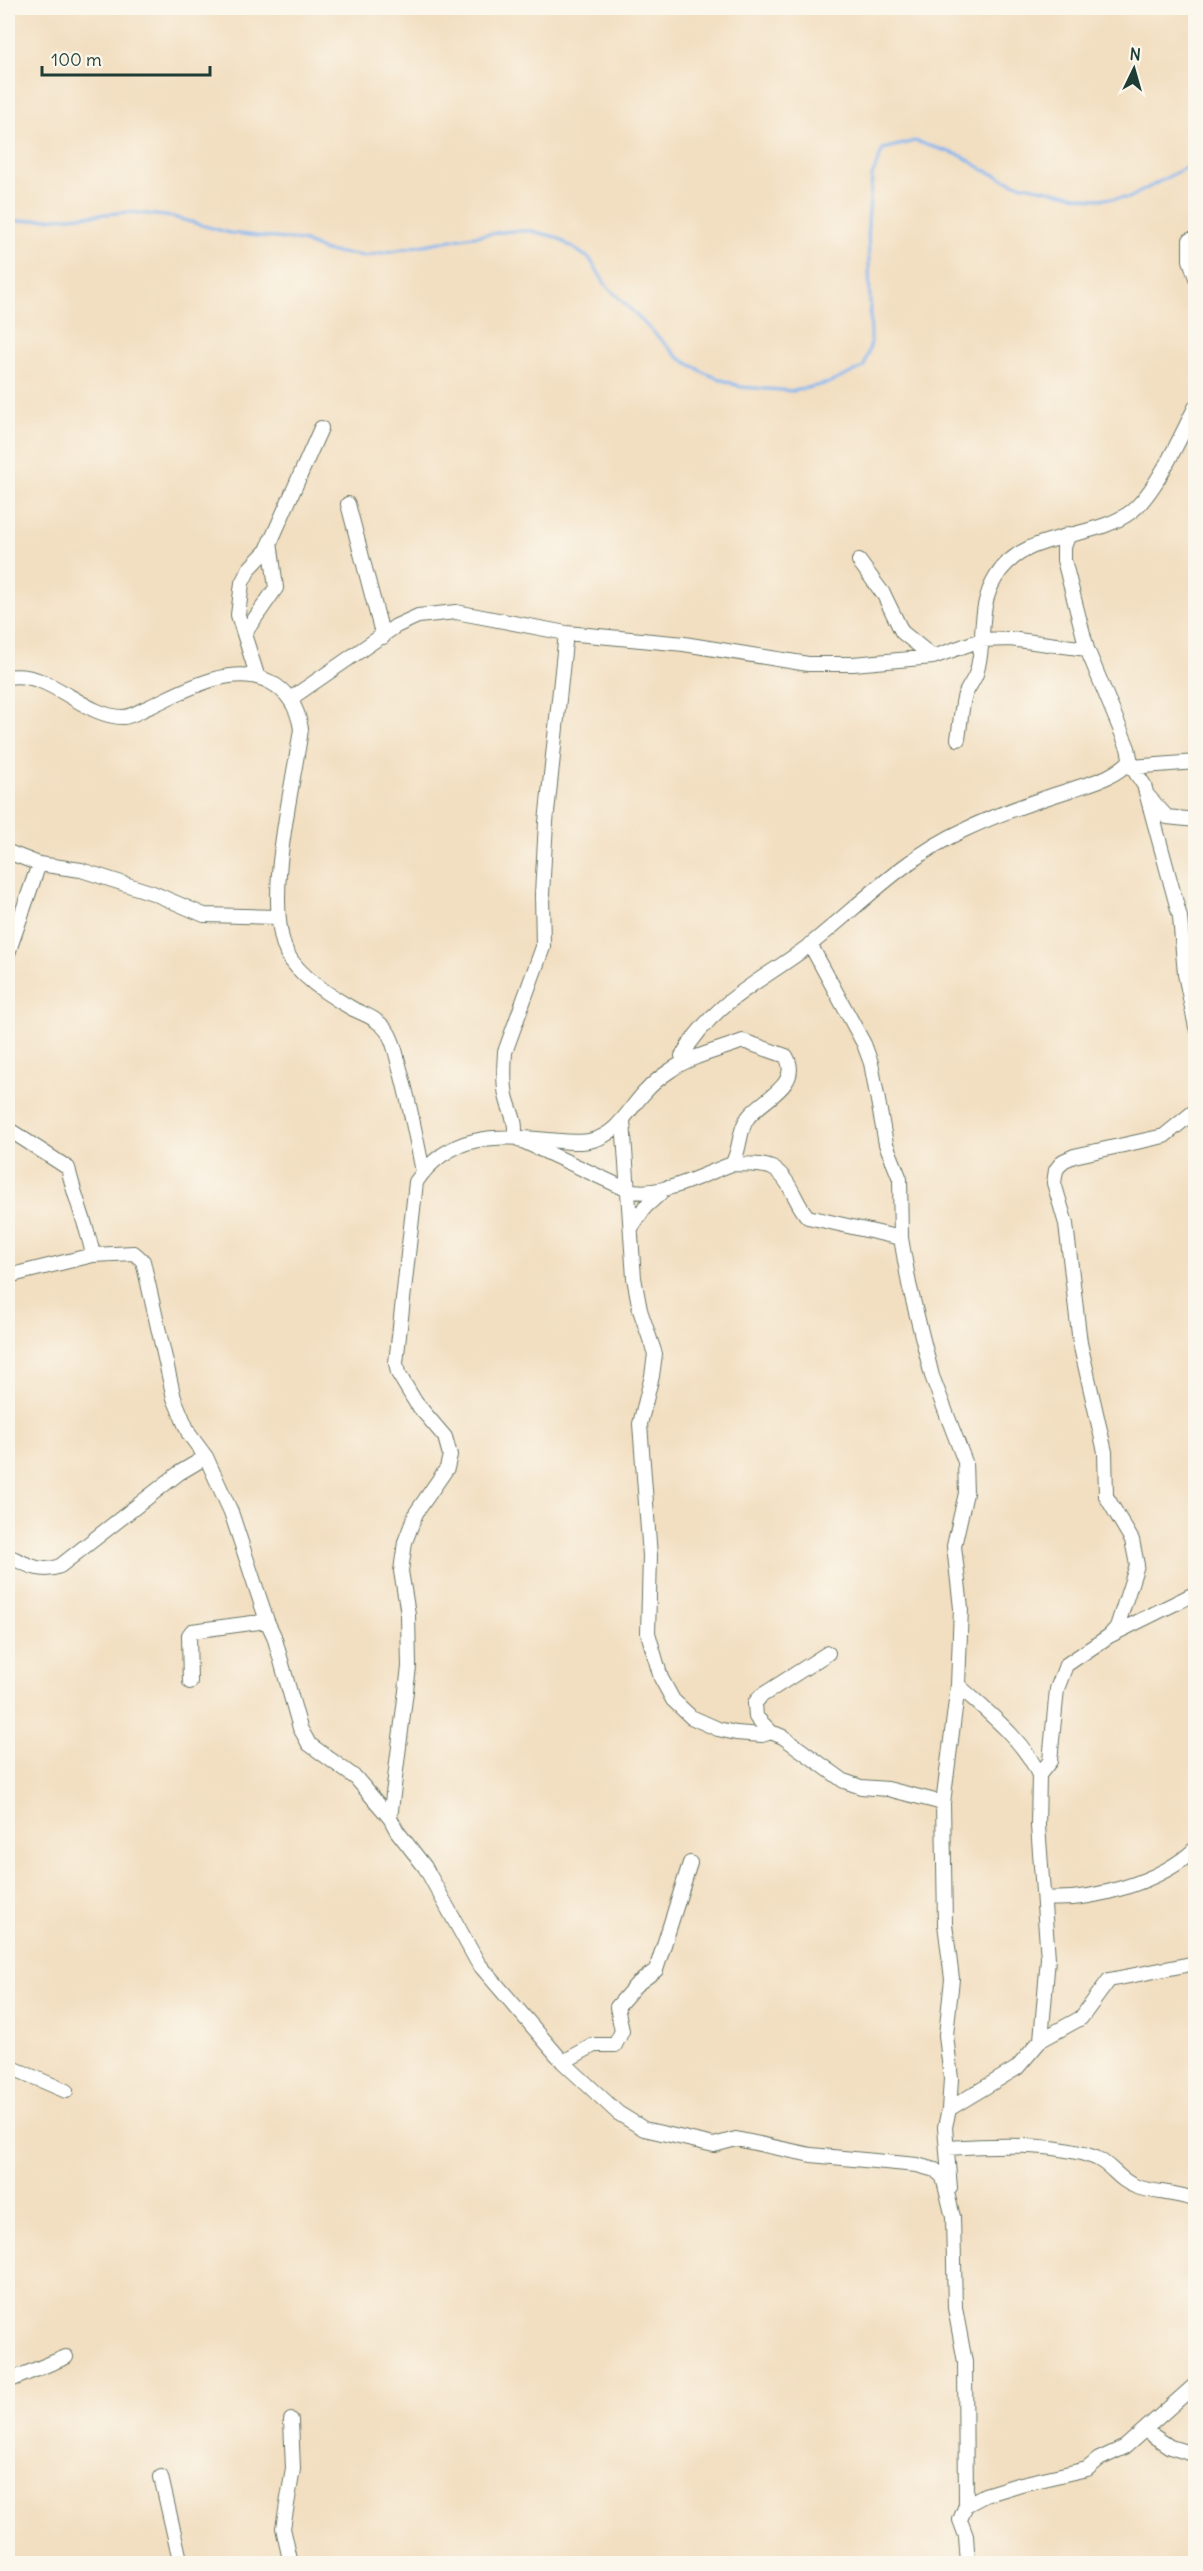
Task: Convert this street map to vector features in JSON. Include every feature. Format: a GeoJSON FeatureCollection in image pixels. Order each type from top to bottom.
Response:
{"type":"FeatureCollection","features":[{"type":"Feature","properties":{"kind":"street"},"geometry":{"type":"LineString","coordinates":[[1190,240],[1190,260],[1196,278]]}},
{"type":"Feature","properties":{"kind":"street"},"geometry":{"type":"LineString","coordinates":[[958,739],[964,697],[976,674],[983,602],[996,576],[1005,566],[1036,545],[1116,521],[1134,510],[1176,447],[1196,406]]}},
{"type":"Feature","properties":{"kind":"street"},"geometry":{"type":"LineString","coordinates":[[257,675],[238,615],[242,582],[270,541],[321,428]]}},
{"type":"Feature","properties":{"kind":"street"},"geometry":{"type":"LineString","coordinates":[[348,504],[383,637]]}},
{"type":"Feature","properties":{"kind":"street"},"geometry":{"type":"LineString","coordinates":[[1069,534],[1064,547],[1064,560],[1087,650],[1128,748],[1131,764],[1139,774],[1147,795],[1180,917],[1185,974],[1196,1027]]}},
{"type":"Feature","properties":{"kind":"street"},"geometry":{"type":"LineString","coordinates":[[244,634],[276,588],[270,541]]}},
{"type":"Feature","properties":{"kind":"street"},"geometry":{"type":"LineString","coordinates":[[859,561],[884,595],[902,632],[933,657]]}},
{"type":"Feature","properties":{"kind":"street"},"geometry":{"type":"LineString","coordinates":[[290,699],[396,626],[418,616],[456,612],[566,633],[684,644],[808,664],[853,664],[933,657],[981,640],[1010,639],[1087,650]]}},
{"type":"Feature","properties":{"kind":"street"},"geometry":{"type":"LineString","coordinates":[[514,1137],[517,1126],[506,1098],[505,1052],[543,947],[546,822],[566,633]]}},
{"type":"Feature","properties":{"kind":"street"},"geometry":{"type":"LineString","coordinates":[[8,677],[31,678],[45,682],[108,715],[125,717],[201,684],[237,675],[257,675],[276,685],[290,699],[298,712],[301,729],[293,788],[283,834],[278,917],[284,946],[297,967],[354,1009],[369,1015],[386,1030],[392,1042],[411,1108],[423,1172]]}},
{"type":"Feature","properties":{"kind":"street"},"geometry":{"type":"LineString","coordinates":[[682,1056],[696,1032],[736,995],[810,944],[900,868],[963,830],[1071,789],[1103,781],[1131,764],[1196,762]]}},
{"type":"Feature","properties":{"kind":"street"},"geometry":{"type":"LineString","coordinates":[[1147,795],[1167,817],[1196,820]]}},
{"type":"Feature","properties":{"kind":"street"},"geometry":{"type":"LineString","coordinates":[[8,852],[39,864],[81,870],[153,893],[204,915],[278,917]]}},
{"type":"Feature","properties":{"kind":"street"},"geometry":{"type":"LineString","coordinates":[[8,953],[39,864]]}},
{"type":"Feature","properties":{"kind":"street"},"geometry":{"type":"LineString","coordinates":[[810,944],[864,1044],[871,1063],[886,1144],[900,1179],[901,1238],[932,1376],[965,1462],[966,1493],[954,1546],[961,1608],[958,1685],[943,1803],[945,1924],[952,1979],[946,2035],[951,2079],[945,2127],[948,2148],[949,2199]]}},
{"type":"Feature","properties":{"kind":"street"},"geometry":{"type":"LineString","coordinates":[[390,1818],[409,1667],[408,1614],[401,1571],[405,1542],[416,1513],[447,1468],[450,1455],[445,1437],[416,1403],[396,1363],[416,1182],[423,1172],[461,1143],[514,1137],[567,1142],[592,1140],[607,1134],[623,1120],[646,1091],[672,1069],[743,1041],[786,1056],[789,1062],[788,1076],[784,1084],[747,1119],[737,1156],[732,1164]]}},
{"type":"Feature","properties":{"kind":"street"},"geometry":{"type":"LineString","coordinates":[[1109,1636],[1117,1627],[1137,1565],[1137,1555],[1132,1539],[1106,1496],[1105,1452],[1080,1343],[1066,1224],[1054,1183],[1056,1170],[1063,1161],[1074,1156],[1106,1147],[1164,1136],[1196,1110]]}},
{"type":"Feature","properties":{"kind":"street"},"geometry":{"type":"LineString","coordinates":[[623,1120],[636,1288],[654,1354],[652,1376],[640,1424],[650,1556],[648,1633],[661,1678],[673,1700],[691,1717],[718,1729],[736,1733],[762,1736],[771,1732]]}},
{"type":"Feature","properties":{"kind":"street"},"geometry":{"type":"LineString","coordinates":[[8,1129],[68,1168],[75,1203],[89,1235],[93,1255]]}},
{"type":"Feature","properties":{"kind":"street"},"geometry":{"type":"LineString","coordinates":[[514,1137],[628,1190],[641,1193],[668,1187],[732,1164],[777,1169],[784,1175],[802,1212],[808,1217],[901,1238]]}},
{"type":"Feature","properties":{"kind":"street"},"geometry":{"type":"LineString","coordinates":[[631,1228],[645,1207],[668,1187]]}},
{"type":"Feature","properties":{"kind":"street"},"geometry":{"type":"LineString","coordinates":[[8,1276],[93,1255],[134,1253],[143,1261],[174,1398],[189,1434],[206,1457],[231,1512],[274,1636],[300,1728],[309,1744],[356,1778],[390,1818],[425,1867],[478,1963],[564,2062],[618,2114],[644,2129],[714,2145],[736,2139],[811,2155],[917,2165],[935,2170],[943,2177],[953,2217],[955,2308],[965,2362],[966,2505],[960,2520],[966,2536],[968,2564]]}},
{"type":"Feature","properties":{"kind":"street"},"geometry":{"type":"LineString","coordinates":[[8,1556],[38,1570],[50,1570],[60,1566],[179,1473],[206,1457]]}},
{"type":"Feature","properties":{"kind":"street"},"geometry":{"type":"LineString","coordinates":[[1039,1775],[1050,1761],[1057,1689],[1066,1665],[1109,1636],[1196,1593]]}},
{"type":"Feature","properties":{"kind":"street"},"geometry":{"type":"LineString","coordinates":[[190,1682],[189,1635],[192,1631],[267,1621]]}},
{"type":"Feature","properties":{"kind":"street"},"geometry":{"type":"LineString","coordinates":[[828,1653],[761,1696],[755,1703],[756,1717],[771,1732],[783,1737],[844,1781],[861,1787],[888,1789],[943,1803]]}},
{"type":"Feature","properties":{"kind":"street"},"geometry":{"type":"LineString","coordinates":[[958,1685],[994,1719],[1034,1763],[1039,1775],[1038,1826],[1048,1958],[1041,2040]]}},
{"type":"Feature","properties":{"kind":"street"},"geometry":{"type":"LineString","coordinates":[[1044,1898],[1084,1898],[1126,1886],[1184,1860],[1196,1848]]}},
{"type":"Feature","properties":{"kind":"street"},"geometry":{"type":"LineString","coordinates":[[564,2062],[594,2045],[615,2044],[622,2031],[616,2007],[636,1985],[656,1970],[690,1863]]}},
{"type":"Feature","properties":{"kind":"street"},"geometry":{"type":"LineString","coordinates":[[949,2109],[1017,2068],[1041,2040],[1082,2018],[1109,1980],[1196,1963]]}},
{"type":"Feature","properties":{"kind":"street"},"geometry":{"type":"LineString","coordinates":[[8,2066],[66,2091]]}},
{"type":"Feature","properties":{"kind":"street"},"geometry":{"type":"LineString","coordinates":[[948,2148],[1004,2143],[1079,2153],[1097,2158],[1123,2181],[1138,2187],[1177,2193],[1196,2200]]}},
{"type":"Feature","properties":{"kind":"street"},"geometry":{"type":"LineString","coordinates":[[8,2381],[66,2357]]}},
{"type":"Feature","properties":{"kind":"street"},"geometry":{"type":"LineString","coordinates":[[966,2505],[985,2495],[1021,2484],[1087,2469],[1099,2459],[1125,2447],[1196,2384]]}},
{"type":"Feature","properties":{"kind":"street"},"geometry":{"type":"LineString","coordinates":[[291,2420],[292,2469],[283,2528],[291,2564]]}},
{"type":"Feature","properties":{"kind":"street"},"geometry":{"type":"LineString","coordinates":[[1146,2430],[1170,2447],[1196,2455]]}},
{"type":"Feature","properties":{"kind":"street"},"geometry":{"type":"LineString","coordinates":[[161,2477],[181,2564]]}},
{"type":"Feature","properties":{"kind":"waterway"},"geometry":{"type":"LineString","coordinates":[[8,222],[130,212],[173,217],[230,233],[302,241],[325,251],[365,256],[467,237],[511,231],[532,231],[556,237],[590,259],[606,285],[679,358],[707,374],[741,387],[793,391],[829,383],[864,367],[871,343],[868,223],[872,176],[883,149],[915,141],[962,156],[984,170],[1014,183],[1093,199],[1129,198],[1196,162]]}}]}
